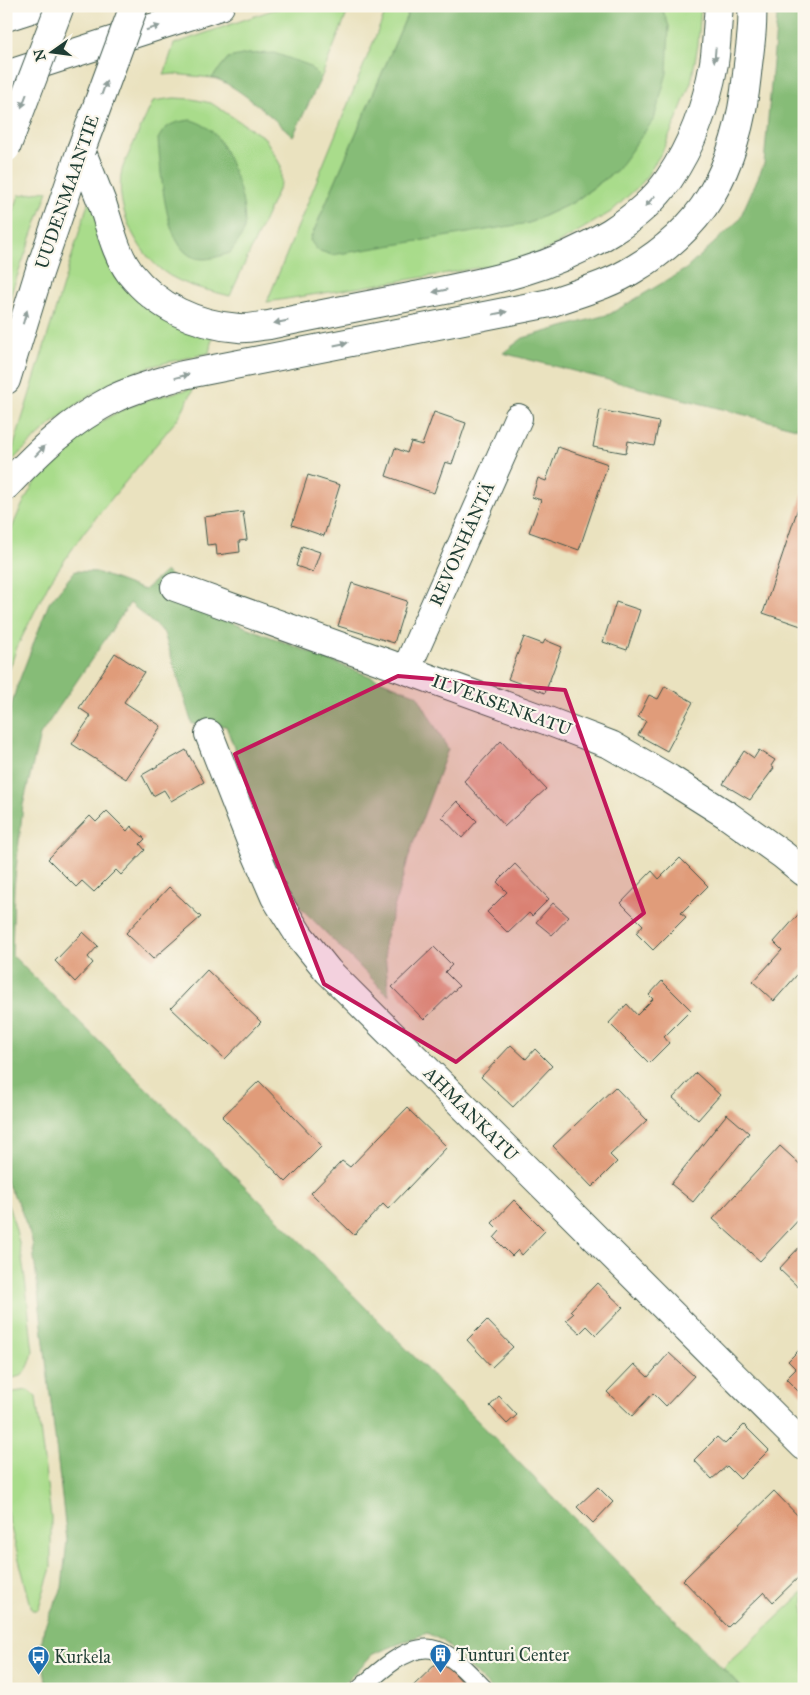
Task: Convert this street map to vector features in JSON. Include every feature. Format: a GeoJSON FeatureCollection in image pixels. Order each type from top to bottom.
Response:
{"type":"FeatureCollection","features":[{"type":"Feature","properties":{"kind":"main road"},"geometry":{"type":"LineString","coordinates":[[6,17],[40,6]]}},
{"type":"Feature","properties":{"kind":"main road"},"geometry":{"type":"LineString","coordinates":[[6,148],[60,6]]}},
{"type":"Feature","properties":{"kind":"main road","name":"UUDENMAANTIE"},"geometry":{"type":"LineString","coordinates":[[6,380],[39,273],[81,150],[134,6]]}},
{"type":"Feature","properties":{"kind":"main road"},"geometry":{"type":"LineString","coordinates":[[6,75],[220,6]]}},
{"type":"Feature","properties":{"kind":"main road"},"geometry":{"type":"LineString","coordinates":[[81,150],[115,244],[129,272],[152,296],[176,312],[207,324],[240,328],[269,325],[501,279],[548,264],[594,243],[634,217],[669,180],[693,135],[704,104],[714,63],[719,6]]}},
{"type":"Feature","properties":{"kind":"main road"},"geometry":{"type":"LineString","coordinates":[[6,486],[45,445],[67,427],[114,399],[135,390],[183,375],[550,303],[608,282],[633,270],[653,257],[694,220],[710,197],[724,168],[736,135],[746,93],[753,8]]}},
{"type":"Feature","properties":{"kind":"main road","name":"REVONHÄNTÄ"},"geometry":{"type":"LineString","coordinates":[[406,670],[518,418]]}},
{"type":"Feature","properties":{"kind":"main road","name":"ILVEKSENKATU"},"geometry":{"type":"LineString","coordinates":[[175,587],[548,721],[611,746],[670,779],[726,815],[804,872]]}},
{"type":"Feature","properties":{"kind":"main road","name":"AHMANKATU"},"geometry":{"type":"LineString","coordinates":[[209,734],[275,897],[299,935],[328,971],[804,1446]]}},
{"type":"Feature","properties":{"kind":"lane"},"geometry":{"type":"LineString","coordinates":[[360,1689],[380,1671],[402,1656],[419,1649],[433,1648],[447,1655],[484,1689]]}},
{"type":"Feature","properties":{"kind":"highlighted area"},"geometry":{"type":"Polygon","coordinates":[[[398,676],[565,690],[644,913],[456,1062],[324,984],[235,754],[398,676]]]}},
{"type":"Feature","properties":{"kind":"green space"},"geometry":{"type":"Polygon","coordinates":[[[284,6],[350,6],[321,78],[308,65],[228,58],[212,78],[174,74],[164,75],[174,44],[284,6]]]}},
{"type":"Feature","properties":{"kind":"green space"},"geometry":{"type":"Polygon","coordinates":[[[388,6],[411,6],[310,240],[529,223],[574,202],[617,170],[669,27],[661,6],[701,6],[698,45],[691,82],[675,123],[662,152],[643,182],[611,212],[550,248],[522,260],[267,302],[388,6]]]}},
{"type":"Feature","properties":{"kind":"green space"},"geometry":{"type":"Polygon","coordinates":[[[411,6],[661,6],[669,26],[667,73],[654,119],[617,170],[574,202],[529,223],[332,255],[317,250],[310,240],[411,6]]]}},
{"type":"Feature","properties":{"kind":"green space"},"geometry":{"type":"Polygon","coordinates":[[[778,6],[804,6],[804,430],[503,353],[523,338],[610,314],[686,269],[739,220],[764,164],[778,6]]]}},
{"type":"Feature","properties":{"kind":"green space"},"geometry":{"type":"Polygon","coordinates":[[[274,53],[308,65],[321,78],[293,136],[231,86],[212,78],[228,58],[247,54],[274,53]]]}},
{"type":"Feature","properties":{"kind":"green space"},"geometry":{"type":"Polygon","coordinates":[[[174,98],[211,103],[265,138],[281,166],[281,183],[230,296],[189,285],[163,271],[141,248],[126,217],[120,185],[124,165],[153,101],[174,98]]]}},
{"type":"Feature","properties":{"kind":"green space"},"geometry":{"type":"Polygon","coordinates":[[[191,120],[208,128],[222,144],[238,183],[244,211],[245,223],[239,241],[230,253],[209,259],[196,258],[185,252],[177,240],[170,224],[163,187],[158,139],[167,127],[191,120]]]}},
{"type":"Feature","properties":{"kind":"green space"},"geometry":{"type":"Polygon","coordinates":[[[48,191],[6,312],[6,234],[19,195],[48,191]]]}},
{"type":"Feature","properties":{"kind":"green space"},"geometry":{"type":"Polygon","coordinates":[[[89,200],[142,302],[162,318],[181,329],[213,334],[209,353],[164,363],[130,373],[120,378],[74,406],[33,440],[8,465],[89,200]]]}},
{"type":"Feature","properties":{"kind":"green space"},"geometry":{"type":"Polygon","coordinates":[[[194,388],[179,417],[84,532],[49,583],[17,647],[6,679],[6,547],[18,515],[36,480],[49,463],[73,441],[112,415],[147,400],[194,388]]]}},
{"type":"Feature","properties":{"kind":"green space"},"geometry":{"type":"Polygon","coordinates":[[[75,571],[96,572],[144,590],[166,571],[203,610],[417,695],[448,749],[411,849],[384,943],[389,996],[289,896],[226,726],[192,724],[164,633],[130,603],[40,735],[23,805],[14,887],[12,955],[267,1208],[743,1689],[491,1689],[443,1641],[427,1633],[373,1654],[344,1684],[336,1689],[47,1689],[41,1648],[44,1628],[62,1588],[67,1540],[32,1240],[18,1202],[6,1182],[6,725],[16,689],[49,603],[75,571]]]}},
{"type":"Feature","properties":{"kind":"green space"},"geometry":{"type":"Polygon","coordinates":[[[6,1201],[21,1255],[33,1351],[26,1371],[18,1377],[12,1378],[6,1378],[6,1201]]]}},
{"type":"Feature","properties":{"kind":"green space"},"geometry":{"type":"Polygon","coordinates":[[[28,1390],[36,1397],[51,1517],[51,1568],[38,1610],[32,1610],[6,1509],[6,1393],[28,1390]]]}},
{"type":"Feature","properties":{"kind":"green space"},"geometry":{"type":"Polygon","coordinates":[[[804,1592],[804,1689],[743,1689],[723,1668],[804,1592]]]}},
{"type":"Feature","properties":{"kind":"building"},"geometry":{"type":"Polygon","coordinates":[[[600,410],[659,422],[654,446],[628,441],[626,453],[593,447],[600,410]]]}},
{"type":"Feature","properties":{"kind":"building"},"geometry":{"type":"Polygon","coordinates":[[[434,412],[466,423],[452,464],[445,462],[434,493],[386,476],[395,448],[407,453],[411,442],[422,445],[434,412]]]}},
{"type":"Feature","properties":{"kind":"building"},"geometry":{"type":"Polygon","coordinates":[[[558,447],[608,464],[579,550],[529,532],[541,500],[532,497],[538,478],[546,481],[558,447]]]}},
{"type":"Feature","properties":{"kind":"building"},"geometry":{"type":"Polygon","coordinates":[[[308,475],[340,485],[324,536],[292,525],[308,475]]]}},
{"type":"Feature","properties":{"kind":"building"},"geometry":{"type":"Polygon","coordinates":[[[804,493],[804,627],[763,613],[804,493]]]}},
{"type":"Feature","properties":{"kind":"building"},"geometry":{"type":"Polygon","coordinates":[[[243,512],[247,540],[239,541],[240,552],[217,555],[216,544],[207,545],[204,517],[243,512]]]}},
{"type":"Feature","properties":{"kind":"building"},"geometry":{"type":"Polygon","coordinates":[[[302,546],[320,552],[313,572],[296,566],[302,546]]]}},
{"type":"Feature","properties":{"kind":"building"},"geometry":{"type":"Polygon","coordinates":[[[352,583],[407,601],[394,643],[338,626],[352,583]]]}},
{"type":"Feature","properties":{"kind":"building"},"geometry":{"type":"Polygon","coordinates":[[[616,602],[640,610],[627,650],[603,642],[616,602]]]}},
{"type":"Feature","properties":{"kind":"building"},"geometry":{"type":"Polygon","coordinates":[[[524,637],[543,644],[545,640],[562,647],[545,693],[508,679],[524,637]]]}},
{"type":"Feature","properties":{"kind":"building"},"geometry":{"type":"Polygon","coordinates":[[[115,653],[144,672],[124,702],[161,726],[126,779],[72,744],[91,716],[79,708],[115,653]]]}},
{"type":"Feature","properties":{"kind":"building"},"geometry":{"type":"Polygon","coordinates":[[[665,686],[693,702],[667,751],[638,735],[646,721],[638,717],[649,695],[658,699],[665,686]]]}},
{"type":"Feature","properties":{"kind":"building"},"geometry":{"type":"Polygon","coordinates":[[[501,741],[546,789],[505,826],[464,781],[501,741]]]}},
{"type":"Feature","properties":{"kind":"building"},"geometry":{"type":"Polygon","coordinates":[[[186,750],[204,782],[171,801],[164,790],[153,796],[142,775],[186,750]]]}},
{"type":"Feature","properties":{"kind":"building"},"geometry":{"type":"Polygon","coordinates":[[[759,750],[775,760],[771,766],[774,768],[750,800],[723,784],[744,751],[754,758],[759,750]]]}},
{"type":"Feature","properties":{"kind":"building"},"geometry":{"type":"Polygon","coordinates":[[[457,801],[477,821],[462,838],[442,817],[457,801]]]}},
{"type":"Feature","properties":{"kind":"building"},"geometry":{"type":"Polygon","coordinates":[[[107,811],[127,831],[131,826],[145,839],[140,844],[145,850],[121,875],[116,870],[94,892],[82,881],[76,887],[48,859],[90,816],[96,822],[107,811]]]}},
{"type":"Feature","properties":{"kind":"building"},"geometry":{"type":"Polygon","coordinates":[[[680,858],[708,886],[681,913],[686,917],[653,950],[636,933],[643,925],[621,903],[652,871],[659,879],[680,858]]]}},
{"type":"Feature","properties":{"kind":"building"},"geometry":{"type":"Polygon","coordinates":[[[515,864],[549,899],[532,916],[529,913],[508,933],[487,912],[507,892],[497,882],[515,864]]]}},
{"type":"Feature","properties":{"kind":"building"},"geometry":{"type":"Polygon","coordinates":[[[169,887],[201,917],[153,959],[126,933],[169,887]]]}},
{"type":"Feature","properties":{"kind":"building"},"geometry":{"type":"Polygon","coordinates":[[[553,903],[569,917],[552,935],[536,922],[553,903]]]}},
{"type":"Feature","properties":{"kind":"building"},"geometry":{"type":"Polygon","coordinates":[[[804,908],[804,967],[774,1001],[753,982],[782,950],[774,942],[804,908]]]}},
{"type":"Feature","properties":{"kind":"building"},"geometry":{"type":"Polygon","coordinates":[[[83,932],[98,946],[88,957],[93,963],[75,982],[55,961],[83,932]]]}},
{"type":"Feature","properties":{"kind":"building"},"geometry":{"type":"Polygon","coordinates":[[[434,947],[452,965],[445,972],[459,986],[424,1020],[392,987],[434,947]]]}},
{"type":"Feature","properties":{"kind":"building"},"geometry":{"type":"Polygon","coordinates":[[[207,970],[261,1022],[225,1059],[171,1008],[207,970]]]}},
{"type":"Feature","properties":{"kind":"building"},"geometry":{"type":"Polygon","coordinates":[[[662,981],[691,1010],[664,1037],[669,1043],[649,1063],[609,1023],[627,1004],[637,1015],[653,999],[649,995],[662,981]]]}},
{"type":"Feature","properties":{"kind":"building"},"geometry":{"type":"Polygon","coordinates":[[[511,1045],[526,1059],[535,1049],[552,1066],[513,1107],[481,1077],[511,1045]]]}},
{"type":"Feature","properties":{"kind":"building"},"geometry":{"type":"Polygon","coordinates":[[[696,1073],[720,1095],[698,1120],[673,1098],[696,1073]]]}},
{"type":"Feature","properties":{"kind":"building"},"geometry":{"type":"Polygon","coordinates":[[[259,1081],[322,1146],[286,1182],[222,1117],[259,1081]]]}},
{"type":"Feature","properties":{"kind":"building"},"geometry":{"type":"Polygon","coordinates":[[[615,1087],[647,1120],[610,1155],[617,1162],[592,1187],[553,1146],[615,1087]]]}},
{"type":"Feature","properties":{"kind":"building"},"geometry":{"type":"Polygon","coordinates":[[[407,1108],[447,1147],[388,1209],[383,1204],[354,1235],[311,1193],[342,1161],[350,1167],[407,1108]]]}},
{"type":"Feature","properties":{"kind":"building"},"geometry":{"type":"Polygon","coordinates":[[[727,1114],[749,1133],[693,1202],[671,1184],[727,1114]]]}},
{"type":"Feature","properties":{"kind":"building"},"geometry":{"type":"Polygon","coordinates":[[[780,1146],[804,1168],[804,1214],[760,1261],[713,1219],[780,1146]]]}},
{"type":"Feature","properties":{"kind":"building"},"geometry":{"type":"Polygon","coordinates":[[[514,1200],[545,1231],[522,1255],[518,1250],[512,1256],[494,1238],[500,1231],[492,1223],[514,1200]]]}},
{"type":"Feature","properties":{"kind":"building"},"geometry":{"type":"Polygon","coordinates":[[[804,1242],[804,1281],[798,1287],[779,1269],[804,1242]]]}},
{"type":"Feature","properties":{"kind":"building"},"geometry":{"type":"Polygon","coordinates":[[[597,1283],[623,1307],[596,1335],[587,1326],[580,1333],[566,1320],[573,1314],[570,1311],[597,1283]]]}},
{"type":"Feature","properties":{"kind":"building"},"geometry":{"type":"Polygon","coordinates":[[[487,1320],[513,1347],[492,1367],[467,1340],[487,1320]]]}},
{"type":"Feature","properties":{"kind":"building"},"geometry":{"type":"Polygon","coordinates":[[[804,1345],[804,1397],[786,1379],[796,1369],[788,1361],[804,1345]]]}},
{"type":"Feature","properties":{"kind":"building"},"geometry":{"type":"Polygon","coordinates":[[[669,1353],[694,1376],[666,1406],[653,1393],[632,1416],[607,1392],[634,1364],[648,1377],[669,1353]]]}},
{"type":"Feature","properties":{"kind":"building"},"geometry":{"type":"Polygon","coordinates":[[[499,1396],[517,1415],[507,1424],[490,1406],[499,1396]]]}},
{"type":"Feature","properties":{"kind":"building"},"geometry":{"type":"Polygon","coordinates":[[[744,1425],[769,1450],[740,1479],[727,1466],[712,1479],[694,1460],[717,1437],[725,1444],[744,1425]]]}},
{"type":"Feature","properties":{"kind":"building"},"geometry":{"type":"Polygon","coordinates":[[[598,1487],[613,1502],[593,1523],[577,1507],[598,1487]]]}},
{"type":"Feature","properties":{"kind":"building"},"geometry":{"type":"Polygon","coordinates":[[[774,1491],[804,1522],[804,1572],[773,1602],[764,1592],[728,1627],[683,1580],[774,1491]]]}},
{"type":"Feature","properties":{"kind":"building","name":"Tunturi Center"},"geometry":{"type":"Polygon","coordinates":[[[441,1659],[469,1689],[410,1689],[441,1659]]]}},
{"type":"Feature","properties":{"kind":"place","name":"Tunturi Center"},"geometry":{"type":"Point","coordinates":[440,1674]}},
{"type":"Feature","properties":{"kind":"place","name":"Kurkela"},"geometry":{"type":"Point","coordinates":[38,1676]}}]}
